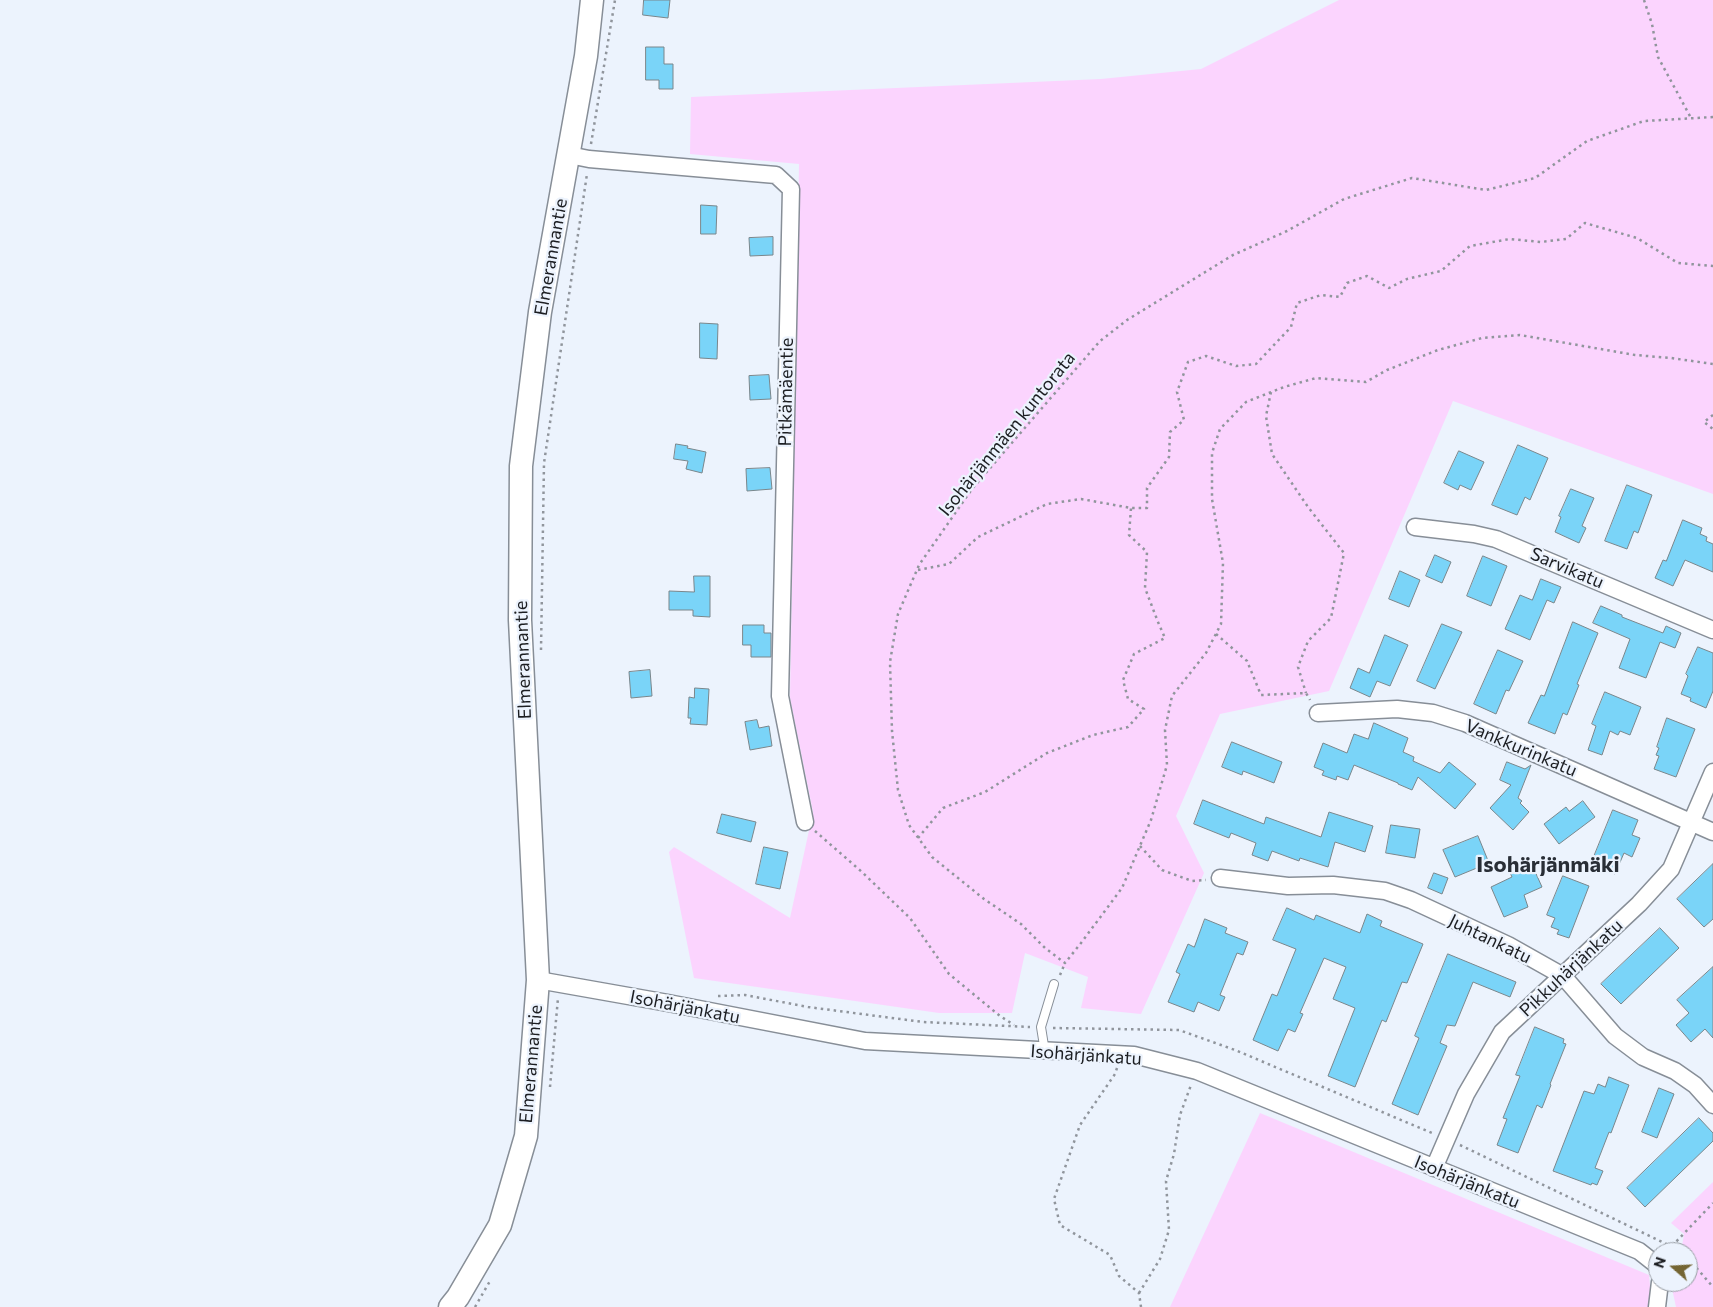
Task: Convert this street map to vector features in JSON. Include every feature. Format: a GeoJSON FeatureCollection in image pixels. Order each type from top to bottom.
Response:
{"type":"FeatureCollection","features":[{"type":"Feature","properties":{"kind":"street","name":"Elmerannantie"},"geometry":{"type":"LineString","coordinates":[[450,1307],[458,1297],[500,1225],[526,1136],[548,982],[520,620],[521,466],[540,312],[579,157],[592,0]]}},
{"type":"Feature","properties":{"kind":"street","name":"Pitkämäentie"},"geometry":{"type":"LineString","coordinates":[[579,157],[776,175],[791,190],[780,696],[805,822]]}},
{"type":"Feature","properties":{"kind":"street","name":"Sarvikatu"},"geometry":{"type":"LineString","coordinates":[[1415,527],[1474,534],[1496,539],[1713,630]]}},
{"type":"Feature","properties":{"kind":"street","name":"Vankkurinkatu"},"geometry":{"type":"LineString","coordinates":[[1318,713],[1397,709],[1433,713],[1465,723],[1713,832]]}},
{"type":"Feature","properties":{"kind":"street","name":"Pikkuhärjänkatu"},"geometry":{"type":"LineString","coordinates":[[1434,1168],[1466,1094],[1502,1032],[1639,904],[1671,869],[1713,772]]}},
{"type":"Feature","properties":{"kind":"street","name":"Juhtankatu"},"geometry":{"type":"LineString","coordinates":[[1220,878],[1288,886],[1333,885],[1385,891],[1411,900],[1508,945],[1562,976],[1615,1036],[1643,1057],[1676,1071],[1695,1085],[1713,1105]]}},
{"type":"Feature","properties":{"kind":"street","name":"Isohärjänkatu"},"geometry":{"type":"LineString","coordinates":[[548,982],[865,1041],[1045,1052],[1134,1055],[1197,1071],[1639,1251],[1648,1258]]}},
{"type":"Feature","properties":{"kind":"street"},"geometry":{"type":"LineString","coordinates":[[1657,1307],[1659,1292]]}},
{"type":"Feature","properties":{"kind":"lane"},"geometry":{"type":"LineString","coordinates":[[1045,1052],[1041,1027],[1054,984]]}},
{"type":"Feature","properties":{"kind":"path"},"geometry":{"type":"LineString","coordinates":[[542,657],[544,463],[579,157],[616,0]]}},
{"type":"Feature","properties":{"kind":"path"},"geometry":{"type":"LineString","coordinates":[[1644,0],[1652,24],[1658,57],[1691,118]]}},
{"type":"Feature","properties":{"kind":"path","name":"Isohärjänmäen kuntorata"},"geometry":{"type":"LineString","coordinates":[[1713,117],[1644,121],[1587,141],[1535,178],[1486,190],[1412,178],[1344,199],[1286,231],[1234,255],[1127,320],[1100,341],[972,489],[917,570],[898,614],[890,662],[892,731],[898,790],[909,825],[932,857],[984,899],[1021,924],[1045,948],[1064,963],[1081,943],[1122,888],[1151,820],[1167,765],[1165,730],[1172,696],[1206,653],[1221,624],[1223,563],[1212,499],[1212,453],[1220,429],[1246,402],[1316,378],[1366,382],[1387,370],[1438,350],[1482,338],[1520,335],[1635,355],[1713,364]]}},
{"type":"Feature","properties":{"kind":"path"},"geometry":{"type":"LineString","coordinates":[[917,570],[949,564],[978,537],[1047,504],[1081,499],[1131,508],[1147,508],[1147,488],[1168,457],[1170,432],[1184,420],[1177,392],[1188,362],[1206,356],[1236,366],[1256,364],[1291,327],[1297,303],[1321,295],[1340,297],[1347,283],[1367,276],[1389,288],[1407,279],[1441,271],[1470,246],[1510,240],[1541,242],[1566,239],[1585,223],[1637,238],[1678,263],[1713,266]]}},
{"type":"Feature","properties":{"kind":"path"},"geometry":{"type":"LineString","coordinates":[[1271,392],[1266,416],[1272,454],[1308,507],[1344,553],[1331,618],[1308,641],[1298,667],[1306,693],[1318,713]]}},
{"type":"Feature","properties":{"kind":"path"},"geometry":{"type":"LineString","coordinates":[[1713,415],[1704,422],[1713,429]]}},
{"type":"Feature","properties":{"kind":"path"},"geometry":{"type":"LineString","coordinates":[[918,838],[943,808],[985,792],[1047,753],[1093,734],[1128,727],[1144,709],[1128,699],[1123,680],[1134,654],[1165,638],[1145,588],[1147,552],[1129,535],[1131,508]]}},
{"type":"Feature","properties":{"kind":"path"},"geometry":{"type":"LineString","coordinates":[[1216,634],[1247,661],[1261,695],[1306,693]]}},
{"type":"Feature","properties":{"kind":"path"},"geometry":{"type":"LineString","coordinates":[[805,822],[862,872],[910,918],[949,974],[1015,1026]]}},
{"type":"Feature","properties":{"kind":"path"},"geometry":{"type":"LineString","coordinates":[[1140,846],[1162,870],[1192,881],[1220,878]]}},
{"type":"Feature","properties":{"kind":"path"},"geometry":{"type":"LineString","coordinates":[[548,982],[558,1011],[550,1090]]}},
{"type":"Feature","properties":{"kind":"path"},"geometry":{"type":"LineString","coordinates":[[715,996],[745,995],[808,1007],[923,1022],[1179,1030],[1235,1050],[1446,1139],[1664,1242]]}},
{"type":"Feature","properties":{"kind":"path"},"geometry":{"type":"LineString","coordinates":[[1121,1055],[1115,1074],[1080,1125],[1054,1199],[1060,1225],[1110,1255],[1119,1276],[1139,1293]]}},
{"type":"Feature","properties":{"kind":"path"},"geometry":{"type":"LineString","coordinates":[[1141,1307],[1139,1293],[1160,1259],[1169,1230],[1166,1181],[1174,1154],[1180,1115],[1197,1071]]}},
{"type":"Feature","properties":{"kind":"path"},"geometry":{"type":"LineString","coordinates":[[1676,1242],[1713,1203]]}},
{"type":"Feature","properties":{"kind":"path"},"geometry":{"type":"LineString","coordinates":[[1698,1270],[1713,1287]]}},
{"type":"Feature","properties":{"kind":"path"},"geometry":{"type":"LineString","coordinates":[[476,1307],[495,1273]]}},
{"type":"Feature","properties":{"kind":"shaded area"},"geometry":{"type":"Polygon","coordinates":[[[1339,0],[1713,0],[1713,494],[1453,401],[1329,691],[1220,714],[1176,816],[1204,873],[1141,1014],[1081,1008],[1088,977],[1025,953],[1012,1013],[939,1013],[694,978],[669,852],[674,847],[790,918],[813,812],[790,698],[799,164],[690,154],[691,97],[1101,79],[1201,69],[1339,0]]]}},
{"type":"Feature","properties":{"kind":"shaded area"},"geometry":{"type":"Polygon","coordinates":[[[1260,1113],[1648,1275],[1648,1292],[1651,1292],[1652,1307],[1170,1307],[1260,1113]]]}},
{"type":"Feature","properties":{"kind":"shaded area"},"geometry":{"type":"Polygon","coordinates":[[[1713,1182],[1713,1307],[1676,1307],[1673,1292],[1698,1292],[1698,1242],[1683,1242],[1684,1234],[1671,1223],[1713,1182]]]}},
{"type":"Feature","properties":{"kind":"building"},"geometry":{"type":"Polygon","coordinates":[[[644,0],[670,0],[668,18],[643,15],[644,0]]]}},
{"type":"Feature","properties":{"kind":"building"},"geometry":{"type":"Polygon","coordinates":[[[646,47],[664,47],[664,64],[673,64],[673,89],[659,89],[659,80],[646,80],[646,47]]]}},
{"type":"Feature","properties":{"kind":"building"},"geometry":{"type":"Polygon","coordinates":[[[701,205],[717,206],[716,234],[701,234],[701,205]]]}},
{"type":"Feature","properties":{"kind":"building"},"geometry":{"type":"Polygon","coordinates":[[[773,237],[773,255],[750,256],[749,238],[773,237]]]}},
{"type":"Feature","properties":{"kind":"building"},"geometry":{"type":"Polygon","coordinates":[[[700,323],[718,324],[717,359],[700,358],[700,323]]]}},
{"type":"Feature","properties":{"kind":"building"},"geometry":{"type":"Polygon","coordinates":[[[769,375],[771,399],[750,400],[749,376],[769,375]]]}},
{"type":"Feature","properties":{"kind":"building"},"geometry":{"type":"Polygon","coordinates":[[[676,444],[706,452],[702,473],[686,469],[688,461],[674,459],[676,444]]]}},
{"type":"Feature","properties":{"kind":"building"},"geometry":{"type":"Polygon","coordinates":[[[1518,445],[1548,458],[1530,500],[1525,497],[1517,515],[1492,505],[1518,445]]]}},
{"type":"Feature","properties":{"kind":"building"},"geometry":{"type":"Polygon","coordinates":[[[1459,451],[1484,462],[1471,490],[1460,485],[1458,490],[1444,483],[1459,451]]]}},
{"type":"Feature","properties":{"kind":"building"},"geometry":{"type":"Polygon","coordinates":[[[770,468],[772,489],[747,491],[746,469],[770,468]]]}},
{"type":"Feature","properties":{"kind":"building"},"geometry":{"type":"Polygon","coordinates":[[[1627,485],[1652,495],[1638,533],[1634,531],[1627,549],[1605,541],[1627,485]]]}},
{"type":"Feature","properties":{"kind":"building"},"geometry":{"type":"Polygon","coordinates":[[[1571,489],[1594,498],[1582,526],[1586,528],[1579,543],[1555,532],[1561,517],[1559,516],[1571,489]]]}},
{"type":"Feature","properties":{"kind":"building"},"geometry":{"type":"Polygon","coordinates":[[[1683,520],[1702,528],[1700,534],[1707,537],[1706,541],[1713,544],[1713,572],[1685,560],[1673,586],[1655,578],[1663,560],[1666,561],[1683,520]]]}},
{"type":"Feature","properties":{"kind":"building"},"geometry":{"type":"Polygon","coordinates":[[[1435,555],[1451,562],[1442,583],[1426,576],[1435,555]]]}},
{"type":"Feature","properties":{"kind":"building"},"geometry":{"type":"Polygon","coordinates":[[[1483,556],[1507,566],[1491,606],[1467,596],[1483,556]]]}},
{"type":"Feature","properties":{"kind":"building"},"geometry":{"type":"Polygon","coordinates":[[[1400,571],[1420,580],[1409,607],[1389,599],[1400,571]]]}},
{"type":"Feature","properties":{"kind":"building"},"geometry":{"type":"Polygon","coordinates":[[[694,576],[710,576],[710,617],[693,616],[693,610],[669,610],[669,591],[694,592],[694,576]]]}},
{"type":"Feature","properties":{"kind":"building"},"geometry":{"type":"Polygon","coordinates":[[[1541,579],[1561,587],[1554,603],[1547,600],[1530,640],[1505,629],[1520,595],[1532,600],[1541,579]]]}},
{"type":"Feature","properties":{"kind":"building"},"geometry":{"type":"Polygon","coordinates":[[[1601,606],[1622,615],[1622,617],[1663,633],[1666,626],[1681,633],[1675,648],[1660,642],[1646,678],[1619,668],[1630,639],[1593,623],[1601,606]]]}},
{"type":"Feature","properties":{"kind":"building"},"geometry":{"type":"Polygon","coordinates":[[[1573,622],[1598,633],[1577,684],[1579,685],[1567,715],[1563,713],[1555,734],[1528,723],[1541,695],[1544,696],[1573,622]]]}},
{"type":"Feature","properties":{"kind":"building"},"geometry":{"type":"Polygon","coordinates":[[[1442,624],[1462,632],[1435,689],[1417,681],[1442,624]]]}},
{"type":"Feature","properties":{"kind":"building"},"geometry":{"type":"Polygon","coordinates":[[[743,625],[764,625],[764,633],[771,633],[771,657],[751,657],[751,645],[743,645],[743,625]]]}},
{"type":"Feature","properties":{"kind":"building"},"geometry":{"type":"Polygon","coordinates":[[[1385,635],[1408,645],[1390,686],[1377,681],[1370,697],[1350,688],[1358,668],[1369,673],[1385,635]]]}},
{"type":"Feature","properties":{"kind":"building"},"geometry":{"type":"Polygon","coordinates":[[[1698,647],[1713,653],[1713,691],[1706,708],[1690,701],[1691,698],[1681,694],[1688,676],[1686,674],[1698,647]]]}},
{"type":"Feature","properties":{"kind":"building"},"geometry":{"type":"Polygon","coordinates":[[[1498,650],[1523,661],[1509,691],[1506,690],[1496,714],[1474,704],[1498,650]]]}},
{"type":"Feature","properties":{"kind":"building"},"geometry":{"type":"Polygon","coordinates":[[[650,670],[652,696],[631,698],[629,672],[650,670]]]}},
{"type":"Feature","properties":{"kind":"building"},"geometry":{"type":"Polygon","coordinates":[[[695,688],[709,689],[707,725],[690,724],[691,718],[688,718],[689,697],[694,698],[695,688]]]}},
{"type":"Feature","properties":{"kind":"building"},"geometry":{"type":"Polygon","coordinates":[[[1605,692],[1641,707],[1630,735],[1620,731],[1618,735],[1610,731],[1602,755],[1588,750],[1596,726],[1592,724],[1605,692]]]}},
{"type":"Feature","properties":{"kind":"building"},"geometry":{"type":"Polygon","coordinates":[[[1667,718],[1695,729],[1676,777],[1654,769],[1659,756],[1656,755],[1659,748],[1657,747],[1667,718]]]}},
{"type":"Feature","properties":{"kind":"building"},"geometry":{"type":"Polygon","coordinates":[[[757,720],[759,728],[769,726],[772,746],[750,750],[745,722],[757,720]]]}},
{"type":"Feature","properties":{"kind":"building"},"geometry":{"type":"Polygon","coordinates":[[[1374,723],[1408,738],[1403,752],[1414,757],[1413,761],[1440,773],[1449,762],[1476,784],[1455,809],[1418,777],[1412,790],[1354,765],[1348,780],[1337,776],[1336,780],[1322,775],[1324,771],[1314,767],[1323,743],[1347,753],[1354,734],[1368,739],[1374,723]]]}},
{"type":"Feature","properties":{"kind":"building"},"geometry":{"type":"Polygon","coordinates":[[[1232,742],[1282,762],[1274,783],[1243,771],[1242,775],[1222,767],[1232,742]]]}},
{"type":"Feature","properties":{"kind":"building"},"geometry":{"type":"Polygon","coordinates":[[[1507,762],[1525,769],[1531,765],[1518,798],[1522,801],[1520,803],[1529,812],[1513,830],[1490,808],[1511,785],[1500,780],[1507,762]]]}},
{"type":"Feature","properties":{"kind":"building"},"geometry":{"type":"Polygon","coordinates":[[[1203,800],[1264,824],[1266,817],[1321,837],[1329,812],[1373,826],[1365,852],[1335,842],[1328,867],[1300,858],[1299,861],[1272,851],[1268,861],[1252,855],[1256,843],[1231,833],[1229,838],[1194,824],[1203,800]]]}},
{"type":"Feature","properties":{"kind":"building"},"geometry":{"type":"Polygon","coordinates":[[[1583,801],[1595,817],[1559,844],[1544,824],[1566,807],[1569,811],[1583,801]]]}},
{"type":"Feature","properties":{"kind":"building"},"geometry":{"type":"Polygon","coordinates":[[[1613,810],[1638,820],[1632,835],[1640,838],[1632,857],[1624,853],[1615,874],[1591,864],[1613,810]]]}},
{"type":"Feature","properties":{"kind":"building"},"geometry":{"type":"Polygon","coordinates":[[[722,814],[756,822],[751,842],[717,833],[722,814]]]}},
{"type":"Feature","properties":{"kind":"building"},"geometry":{"type":"Polygon","coordinates":[[[1391,825],[1420,829],[1415,858],[1386,853],[1391,825]]]}},
{"type":"Feature","properties":{"kind":"building"},"geometry":{"type":"Polygon","coordinates":[[[1478,836],[1489,863],[1455,877],[1443,850],[1478,836]]]}},
{"type":"Feature","properties":{"kind":"building"},"geometry":{"type":"Polygon","coordinates":[[[764,847],[788,852],[780,889],[756,884],[764,847]]]}},
{"type":"Feature","properties":{"kind":"building"},"geometry":{"type":"Polygon","coordinates":[[[1529,858],[1542,887],[1524,895],[1528,907],[1504,917],[1491,887],[1512,877],[1508,868],[1529,858]]]}},
{"type":"Feature","properties":{"kind":"building"},"geometry":{"type":"Polygon","coordinates":[[[1713,864],[1713,919],[1704,927],[1677,899],[1713,864]]]}},
{"type":"Feature","properties":{"kind":"building"},"geometry":{"type":"Polygon","coordinates":[[[1434,873],[1448,878],[1442,894],[1428,888],[1434,873]]]}},
{"type":"Feature","properties":{"kind":"building"},"geometry":{"type":"Polygon","coordinates":[[[1563,876],[1589,886],[1569,938],[1557,934],[1559,930],[1551,927],[1555,918],[1547,915],[1563,876]]]}},
{"type":"Feature","properties":{"kind":"building"},"geometry":{"type":"Polygon","coordinates":[[[1287,908],[1314,920],[1316,915],[1360,933],[1367,914],[1382,921],[1380,926],[1423,944],[1407,983],[1402,982],[1386,1022],[1382,1020],[1355,1087],[1328,1076],[1355,1008],[1333,999],[1346,967],[1324,958],[1300,1013],[1303,1014],[1295,1032],[1288,1029],[1278,1051],[1253,1040],[1272,994],[1277,996],[1296,949],[1273,940],[1287,908]]]}},
{"type":"Feature","properties":{"kind":"building"},"geometry":{"type":"Polygon","coordinates":[[[1205,919],[1227,928],[1225,933],[1248,942],[1243,955],[1237,953],[1220,995],[1225,997],[1219,1011],[1198,1002],[1194,1012],[1168,1002],[1180,974],[1176,972],[1188,944],[1194,947],[1205,919]]]}},
{"type":"Feature","properties":{"kind":"building"},"geometry":{"type":"Polygon","coordinates":[[[1660,928],[1679,948],[1621,1004],[1601,984],[1660,928]]]}},
{"type":"Feature","properties":{"kind":"building"},"geometry":{"type":"Polygon","coordinates":[[[1448,954],[1516,982],[1510,997],[1473,982],[1455,1026],[1447,1025],[1440,1043],[1447,1046],[1418,1115],[1392,1104],[1419,1038],[1415,1036],[1448,954]]]}},
{"type":"Feature","properties":{"kind":"building"},"geometry":{"type":"Polygon","coordinates":[[[1713,967],[1713,1038],[1705,1029],[1691,1042],[1676,1025],[1689,1013],[1677,1000],[1713,967]]]}},
{"type":"Feature","properties":{"kind":"building"},"geometry":{"type":"Polygon","coordinates":[[[1535,1027],[1564,1039],[1563,1043],[1566,1044],[1542,1108],[1537,1105],[1518,1153],[1497,1145],[1507,1119],[1503,1118],[1520,1076],[1516,1075],[1535,1027]]]}},
{"type":"Feature","properties":{"kind":"building"},"geometry":{"type":"Polygon","coordinates":[[[1609,1077],[1629,1085],[1611,1133],[1609,1132],[1595,1168],[1603,1171],[1597,1185],[1592,1183],[1591,1185],[1553,1171],[1584,1091],[1594,1094],[1598,1084],[1605,1087],[1609,1077]]]}},
{"type":"Feature","properties":{"kind":"building"},"geometry":{"type":"Polygon","coordinates":[[[1659,1088],[1674,1094],[1657,1138],[1642,1132],[1659,1088]]]}},
{"type":"Feature","properties":{"kind":"building"},"geometry":{"type":"Polygon","coordinates":[[[1699,1118],[1713,1133],[1713,1141],[1645,1207],[1627,1188],[1699,1118]]]}},
{"type":"Feature","properties":{"kind":"district","name":"Isohärjänmäki"},"geometry":{"type":"Point","coordinates":[1548,865]}}]}
